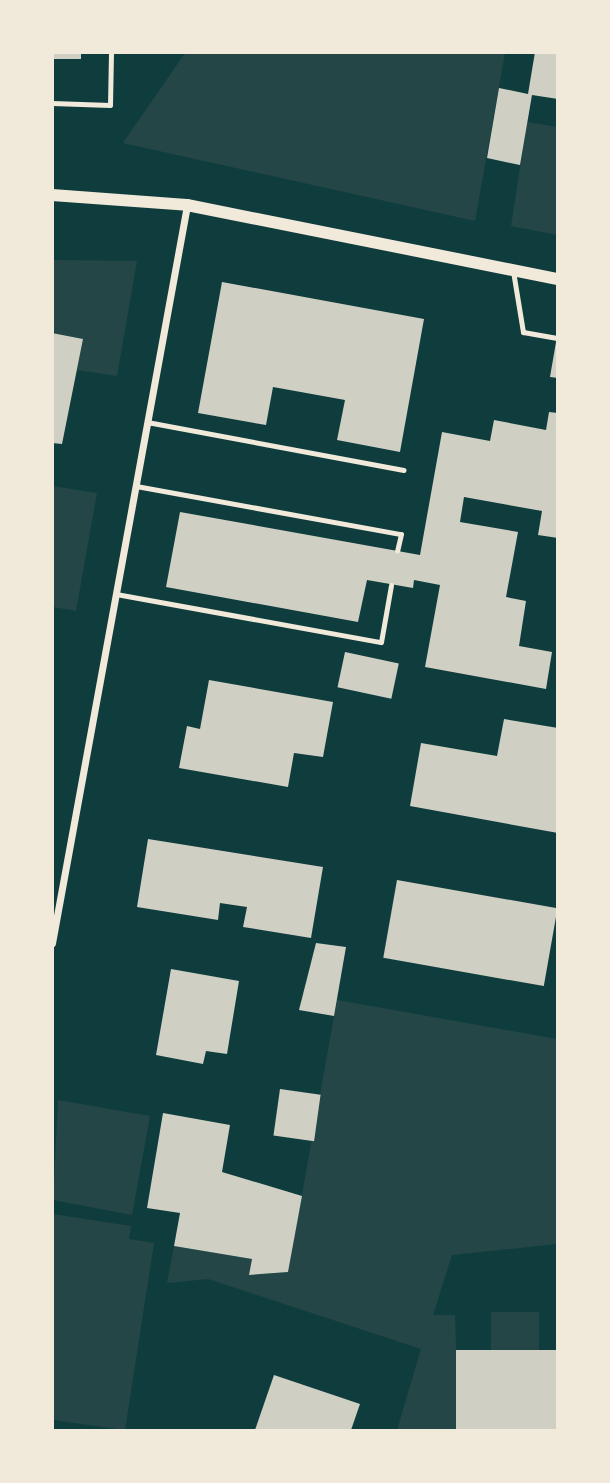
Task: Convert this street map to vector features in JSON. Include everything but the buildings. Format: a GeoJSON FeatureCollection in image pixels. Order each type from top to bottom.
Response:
{"type":"FeatureCollection","features":[{"type":"Feature","properties":{"kind":"street"},"geometry":{"type":"LineString","coordinates":[[52,195],[187,205],[558,279]]}},
{"type":"Feature","properties":{"kind":"street"},"geometry":{"type":"LineString","coordinates":[[52,943],[187,205]]}},
{"type":"Feature","properties":{"kind":"lane"},"geometry":{"type":"LineString","coordinates":[[52,103],[110,104],[111,52]]}},
{"type":"Feature","properties":{"kind":"lane"},"geometry":{"type":"LineString","coordinates":[[513,271],[523,332],[558,338]]}},
{"type":"Feature","properties":{"kind":"lane"},"geometry":{"type":"LineString","coordinates":[[147,422],[404,470]]}},
{"type":"Feature","properties":{"kind":"lane"},"geometry":{"type":"LineString","coordinates":[[136,486],[401,534],[397,551]]}},
{"type":"Feature","properties":{"kind":"lane"},"geometry":{"type":"LineString","coordinates":[[116,594],[381,642],[391,585]]}},
{"type":"Feature","properties":{"kind":"shaded area"},"geometry":{"type":"Polygon","coordinates":[[[185,53],[505,53],[475,221],[123,143],[185,53]]]}},
{"type":"Feature","properties":{"kind":"shaded area"},"geometry":{"type":"Polygon","coordinates":[[[527,122],[557,127],[557,235],[511,226],[527,122]]]}},
{"type":"Feature","properties":{"kind":"shaded area"},"geometry":{"type":"Polygon","coordinates":[[[53,260],[137,261],[117,376],[77,370],[83,339],[53,333],[53,260]]]}},
{"type":"Feature","properties":{"kind":"shaded area"},"geometry":{"type":"Polygon","coordinates":[[[53,486],[97,493],[76,611],[53,607],[53,486]]]}},
{"type":"Feature","properties":{"kind":"shaded area"},"geometry":{"type":"Polygon","coordinates":[[[337,1000],[557,1039],[557,1244],[452,1255],[433,1315],[455,1315],[459,1430],[397,1430],[421,1349],[208,1279],[167,1283],[174,1246],[252,1259],[249,1275],[288,1272],[337,1000]]]}},
{"type":"Feature","properties":{"kind":"shaded area"},"geometry":{"type":"Polygon","coordinates":[[[58,1100],[150,1116],[132,1215],[53,1200],[58,1100]]]}},
{"type":"Feature","properties":{"kind":"shaded area"},"geometry":{"type":"Polygon","coordinates":[[[53,1214],[131,1226],[129,1239],[154,1243],[125,1430],[53,1420],[53,1214]]]}},
{"type":"Feature","properties":{"kind":"shaded area"},"geometry":{"type":"Polygon","coordinates":[[[491,1312],[539,1312],[539,1351],[491,1351],[491,1312]]]}}]}
